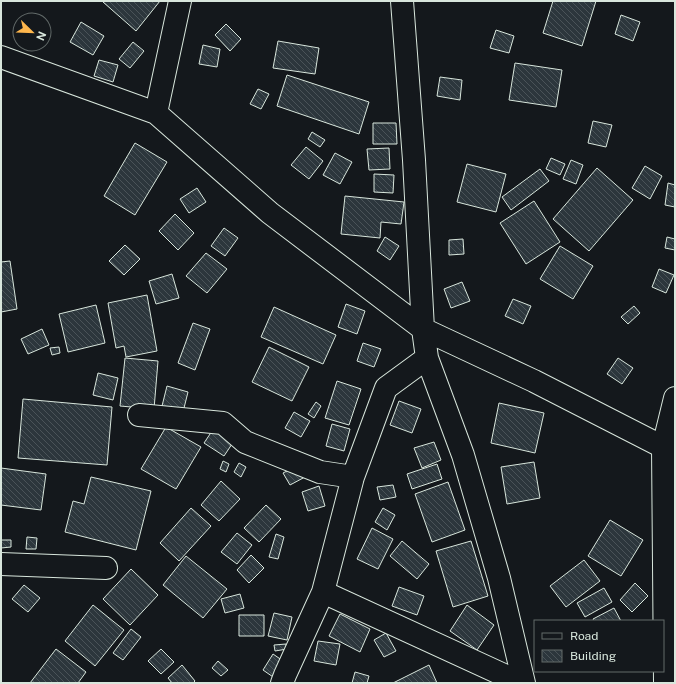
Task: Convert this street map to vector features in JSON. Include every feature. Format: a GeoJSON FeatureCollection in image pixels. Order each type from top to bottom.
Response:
{"type":"FeatureCollection","features":[{"type":"Feature","properties":{"kind":"street"},"geometry":{"type":"LineString","coordinates":[[156,113],[180,1]]}},
{"type":"Feature","properties":{"kind":"street"},"geometry":{"type":"LineString","coordinates":[[402,1],[414,160],[422,329],[427,358],[463,455],[499,578],[523,683]]}},
{"type":"Feature","properties":{"kind":"street"},"geometry":{"type":"LineString","coordinates":[[1,57],[156,113],[270,213],[422,329],[534,381],[669,450]]}},
{"type":"Feature","properties":{"kind":"street"},"geometry":{"type":"LineString","coordinates":[[282,683],[323,592],[353,477],[386,388],[427,358]]}},
{"type":"Feature","properties":{"kind":"street"},"geometry":{"type":"LineString","coordinates":[[665,683],[669,450],[675,398]]}},
{"type":"Feature","properties":{"kind":"street"},"geometry":{"type":"LineString","coordinates":[[139,415],[223,423],[246,442],[320,472],[353,477]]}},
{"type":"Feature","properties":{"kind":"street"},"geometry":{"type":"LineString","coordinates":[[1,564],[106,568]]}},
{"type":"Feature","properties":{"kind":"street"},"geometry":{"type":"LineString","coordinates":[[323,592],[523,683]]}},
{"type":"Feature","properties":{"kind":"building"},"geometry":{"type":"Polygon","coordinates":[[[103,1],[160,1],[136,31],[103,1]]]}},
{"type":"Feature","properties":{"kind":"building"},"geometry":{"type":"Polygon","coordinates":[[[553,1],[596,1],[582,46],[543,33],[553,1]]]}},
{"type":"Feature","properties":{"kind":"building"},"geometry":{"type":"Polygon","coordinates":[[[621,15],[640,22],[633,41],[615,34],[621,15]]]}},
{"type":"Feature","properties":{"kind":"building"},"geometry":{"type":"Polygon","coordinates":[[[81,22],[104,36],[93,55],[70,42],[81,22]]]}},
{"type":"Feature","properties":{"kind":"building"},"geometry":{"type":"Polygon","coordinates":[[[226,24],[241,39],[230,51],[215,35],[226,24]]]}},
{"type":"Feature","properties":{"kind":"building"},"geometry":{"type":"Polygon","coordinates":[[[496,30],[514,36],[509,53],[490,48],[496,30]]]}},
{"type":"Feature","properties":{"kind":"building"},"geometry":{"type":"Polygon","coordinates":[[[278,41],[319,48],[315,74],[273,68],[278,41]]]}},
{"type":"Feature","properties":{"kind":"building"},"geometry":{"type":"Polygon","coordinates":[[[133,42],[144,51],[130,68],[119,59],[133,42]]]}},
{"type":"Feature","properties":{"kind":"building"},"geometry":{"type":"Polygon","coordinates":[[[203,45],[220,49],[217,67],[199,64],[203,45]]]}},
{"type":"Feature","properties":{"kind":"building"},"geometry":{"type":"Polygon","coordinates":[[[99,60],[118,65],[113,82],[94,76],[99,60]]]}},
{"type":"Feature","properties":{"kind":"building"},"geometry":{"type":"Polygon","coordinates":[[[515,63],[562,70],[556,107],[509,100],[515,63]]]}},
{"type":"Feature","properties":{"kind":"building"},"geometry":{"type":"Polygon","coordinates":[[[287,75],[369,102],[359,134],[277,106],[287,75]]]}},
{"type":"Feature","properties":{"kind":"building"},"geometry":{"type":"Polygon","coordinates":[[[440,77],[462,80],[460,100],[437,96],[440,77]]]}},
{"type":"Feature","properties":{"kind":"building"},"geometry":{"type":"Polygon","coordinates":[[[258,89],[269,94],[261,109],[250,104],[258,89]]]}},
{"type":"Feature","properties":{"kind":"building"},"geometry":{"type":"Polygon","coordinates":[[[593,121],[612,125],[606,147],[588,143],[593,121]]]}},
{"type":"Feature","properties":{"kind":"building"},"geometry":{"type":"Polygon","coordinates":[[[373,123],[396,123],[397,144],[373,144],[373,123]]]}},
{"type":"Feature","properties":{"kind":"building"},"geometry":{"type":"Polygon","coordinates":[[[312,132],[325,140],[320,147],[308,139],[312,132]]]}},
{"type":"Feature","properties":{"kind":"building"},"geometry":{"type":"Polygon","coordinates":[[[135,143],[167,162],[135,215],[104,196],[135,143]]]}},
{"type":"Feature","properties":{"kind":"building"},"geometry":{"type":"Polygon","coordinates":[[[306,147],[323,161],[309,179],[291,165],[306,147]]]}},
{"type":"Feature","properties":{"kind":"building"},"geometry":{"type":"Polygon","coordinates":[[[389,148],[390,169],[369,170],[367,149],[389,148]]]}},
{"type":"Feature","properties":{"kind":"building"},"geometry":{"type":"Polygon","coordinates":[[[335,153],[352,162],[340,184],[323,175],[335,153]]]}},
{"type":"Feature","properties":{"kind":"building"},"geometry":{"type":"Polygon","coordinates":[[[551,158],[565,164],[560,175],[546,169],[551,158]]]}},
{"type":"Feature","properties":{"kind":"building"},"geometry":{"type":"Polygon","coordinates":[[[571,160],[583,165],[576,184],[563,179],[571,160]]]}},
{"type":"Feature","properties":{"kind":"building"},"geometry":{"type":"Polygon","coordinates":[[[467,164],[506,174],[496,212],[457,202],[467,164]]]}},
{"type":"Feature","properties":{"kind":"building"},"geometry":{"type":"Polygon","coordinates":[[[645,166],[662,176],[650,199],[632,188],[645,166]]]}},
{"type":"Feature","properties":{"kind":"building"},"geometry":{"type":"Polygon","coordinates":[[[597,168],[633,200],[589,251],[553,219],[597,168]]]}},
{"type":"Feature","properties":{"kind":"building"},"geometry":{"type":"Polygon","coordinates":[[[540,169],[549,181],[511,210],[502,197],[540,169]]]}},
{"type":"Feature","properties":{"kind":"building"},"geometry":{"type":"Polygon","coordinates":[[[374,174],[394,175],[393,193],[374,192],[374,174]]]}},
{"type":"Feature","properties":{"kind":"building"},"geometry":{"type":"Polygon","coordinates":[[[668,183],[675,185],[675,207],[665,205],[668,183]]]}},
{"type":"Feature","properties":{"kind":"building"},"geometry":{"type":"Polygon","coordinates":[[[197,188],[206,202],[189,213],[180,199],[197,188]]]}},
{"type":"Feature","properties":{"kind":"building"},"geometry":{"type":"Polygon","coordinates":[[[345,196],[404,202],[401,224],[381,222],[380,238],[341,234],[345,196]]]}},
{"type":"Feature","properties":{"kind":"building"},"geometry":{"type":"Polygon","coordinates":[[[534,201],[560,242],[526,264],[500,223],[534,201]]]}},
{"type":"Feature","properties":{"kind":"building"},"geometry":{"type":"Polygon","coordinates":[[[175,214],[194,233],[178,250],[159,231],[175,214]]]}},
{"type":"Feature","properties":{"kind":"building"},"geometry":{"type":"Polygon","coordinates":[[[224,228],[238,238],[225,256],[211,246],[224,228]]]}},
{"type":"Feature","properties":{"kind":"building"},"geometry":{"type":"Polygon","coordinates":[[[385,237],[399,246],[390,260],[377,251],[385,237]]]}},
{"type":"Feature","properties":{"kind":"building"},"geometry":{"type":"Polygon","coordinates":[[[667,237],[675,239],[675,250],[665,248],[667,237]]]}},
{"type":"Feature","properties":{"kind":"building"},"geometry":{"type":"Polygon","coordinates":[[[463,239],[464,254],[449,255],[449,240],[463,239]]]}},
{"type":"Feature","properties":{"kind":"building"},"geometry":{"type":"Polygon","coordinates":[[[125,245],[140,259],[124,275],[109,261],[125,245]]]}},
{"type":"Feature","properties":{"kind":"building"},"geometry":{"type":"Polygon","coordinates":[[[560,246],[593,266],[573,299],[540,279],[560,246]]]}},
{"type":"Feature","properties":{"kind":"building"},"geometry":{"type":"Polygon","coordinates":[[[206,253],[227,269],[207,293],[186,276],[206,253]]]}},
{"type":"Feature","properties":{"kind":"building"},"geometry":{"type":"Polygon","coordinates":[[[10,261],[17,309],[1,312],[1,262],[10,261]]]}},
{"type":"Feature","properties":{"kind":"building"},"geometry":{"type":"Polygon","coordinates":[[[659,269],[674,275],[666,293],[652,287],[659,269]]]}},
{"type":"Feature","properties":{"kind":"building"},"geometry":{"type":"Polygon","coordinates":[[[172,274],[179,298],[156,304],[149,281],[172,274]]]}},
{"type":"Feature","properties":{"kind":"building"},"geometry":{"type":"Polygon","coordinates":[[[462,282],[470,301],[451,308],[444,289],[462,282]]]}},
{"type":"Feature","properties":{"kind":"building"},"geometry":{"type":"Polygon","coordinates":[[[147,295],[157,351],[126,357],[124,346],[116,348],[108,303],[147,295]]]}},
{"type":"Feature","properties":{"kind":"building"},"geometry":{"type":"Polygon","coordinates":[[[513,299],[531,306],[523,324],[505,316],[513,299]]]}},
{"type":"Feature","properties":{"kind":"building"},"geometry":{"type":"Polygon","coordinates":[[[346,304],[365,311],[357,334],[338,327],[346,304]]]}},
{"type":"Feature","properties":{"kind":"building"},"geometry":{"type":"Polygon","coordinates":[[[96,305],[105,343],[68,352],[59,314],[96,305]]]}},
{"type":"Feature","properties":{"kind":"building"},"geometry":{"type":"Polygon","coordinates":[[[634,306],[640,313],[628,324],[621,317],[634,306]]]}},
{"type":"Feature","properties":{"kind":"building"},"geometry":{"type":"Polygon","coordinates":[[[274,307],[336,335],[323,364],[261,337],[274,307]]]}},
{"type":"Feature","properties":{"kind":"building"},"geometry":{"type":"Polygon","coordinates":[[[193,323],[210,329],[195,370],[178,363],[193,323]]]}},
{"type":"Feature","properties":{"kind":"building"},"geometry":{"type":"Polygon","coordinates":[[[42,329],[49,345],[28,354],[21,339],[42,329]]]}},
{"type":"Feature","properties":{"kind":"building"},"geometry":{"type":"Polygon","coordinates":[[[363,343],[381,349],[374,367],[357,361],[363,343]]]}},
{"type":"Feature","properties":{"kind":"building"},"geometry":{"type":"Polygon","coordinates":[[[59,347],[60,353],[52,355],[50,348],[59,347]]]}},
{"type":"Feature","properties":{"kind":"building"},"geometry":{"type":"Polygon","coordinates":[[[269,347],[309,367],[292,401],[252,382],[269,347]]]}},
{"type":"Feature","properties":{"kind":"building"},"geometry":{"type":"Polygon","coordinates":[[[125,358],[158,361],[154,409],[120,406],[125,358]]]}},
{"type":"Feature","properties":{"kind":"building"},"geometry":{"type":"Polygon","coordinates":[[[618,358],[633,368],[622,384],[607,374],[618,358]]]}},
{"type":"Feature","properties":{"kind":"building"},"geometry":{"type":"Polygon","coordinates":[[[98,373],[118,378],[113,400],[93,395],[98,373]]]}},
{"type":"Feature","properties":{"kind":"building"},"geometry":{"type":"Polygon","coordinates":[[[337,381],[361,389],[349,425],[325,418],[337,381]]]}},
{"type":"Feature","properties":{"kind":"building"},"geometry":{"type":"Polygon","coordinates":[[[167,386],[188,392],[183,412],[162,406],[167,386]]]}},
{"type":"Feature","properties":{"kind":"building"},"geometry":{"type":"Polygon","coordinates":[[[23,399],[112,407],[107,465],[18,458],[23,399]]]}},
{"type":"Feature","properties":{"kind":"building"},"geometry":{"type":"Polygon","coordinates":[[[399,401],[421,409],[412,433],[390,425],[399,401]]]}},
{"type":"Feature","properties":{"kind":"building"},"geometry":{"type":"Polygon","coordinates":[[[316,402],[321,406],[314,418],[308,414],[316,402]]]}},
{"type":"Feature","properties":{"kind":"building"},"geometry":{"type":"Polygon","coordinates":[[[499,403],[544,413],[535,453],[491,443],[499,403]]]}},
{"type":"Feature","properties":{"kind":"building"},"geometry":{"type":"Polygon","coordinates":[[[294,412],[310,421],[301,437],[285,428],[294,412]]]}},
{"type":"Feature","properties":{"kind":"building"},"geometry":{"type":"Polygon","coordinates":[[[332,424],[350,429],[344,451],[326,446],[332,424]]]}},
{"type":"Feature","properties":{"kind":"building"},"geometry":{"type":"Polygon","coordinates":[[[166,427],[201,447],[176,489],[141,469],[166,427]]]}},
{"type":"Feature","properties":{"kind":"building"},"geometry":{"type":"Polygon","coordinates":[[[214,428],[234,441],[224,456],[204,443],[214,428]]]}},
{"type":"Feature","properties":{"kind":"building"},"geometry":{"type":"Polygon","coordinates":[[[434,442],[441,460],[422,468],[414,448],[434,442]]]}},
{"type":"Feature","properties":{"kind":"building"},"geometry":{"type":"Polygon","coordinates":[[[223,461],[229,464],[226,472],[220,469],[223,461]]]}},
{"type":"Feature","properties":{"kind":"building"},"geometry":{"type":"Polygon","coordinates":[[[534,462],[540,498],[507,504],[501,467],[534,462]]]}},
{"type":"Feature","properties":{"kind":"building"},"geometry":{"type":"Polygon","coordinates":[[[239,463],[246,467],[241,477],[234,472],[239,463]]]}},
{"type":"Feature","properties":{"kind":"building"},"geometry":{"type":"Polygon","coordinates":[[[437,464],[442,479],[412,489],[407,474],[437,464]]]}},
{"type":"Feature","properties":{"kind":"building"},"geometry":{"type":"Polygon","coordinates":[[[299,465],[305,477],[290,485],[283,473],[299,465]]]}},
{"type":"Feature","properties":{"kind":"building"},"geometry":{"type":"Polygon","coordinates":[[[1,468],[46,474],[41,510],[1,505],[1,468]]]}},
{"type":"Feature","properties":{"kind":"building"},"geometry":{"type":"Polygon","coordinates":[[[91,477],[151,491],[136,550],[65,532],[73,501],[84,504],[91,477]]]}},
{"type":"Feature","properties":{"kind":"building"},"geometry":{"type":"Polygon","coordinates":[[[221,481],[240,499],[219,521],[201,505],[221,481]]]}},
{"type":"Feature","properties":{"kind":"building"},"geometry":{"type":"Polygon","coordinates":[[[448,482],[465,530],[432,542],[415,494],[448,482]]]}},
{"type":"Feature","properties":{"kind":"building"},"geometry":{"type":"Polygon","coordinates":[[[393,485],[396,497],[380,500],[377,487],[393,485]]]}},
{"type":"Feature","properties":{"kind":"building"},"geometry":{"type":"Polygon","coordinates":[[[319,486],[325,506],[308,511],[302,492],[319,486]]]}},
{"type":"Feature","properties":{"kind":"building"},"geometry":{"type":"Polygon","coordinates":[[[266,505],[281,519],[259,542],[244,528],[266,505]]]}},
{"type":"Feature","properties":{"kind":"building"},"geometry":{"type":"Polygon","coordinates":[[[191,508],[211,526],[179,561],[160,543],[191,508]]]}},
{"type":"Feature","properties":{"kind":"building"},"geometry":{"type":"Polygon","coordinates":[[[383,508],[395,515],[387,530],[375,522],[383,508]]]}},
{"type":"Feature","properties":{"kind":"building"},"geometry":{"type":"Polygon","coordinates":[[[610,520],[643,540],[621,576],[588,556],[610,520]]]}},
{"type":"Feature","properties":{"kind":"building"},"geometry":{"type":"Polygon","coordinates":[[[372,528],[393,539],[378,569],[357,559],[372,528]]]}},
{"type":"Feature","properties":{"kind":"building"},"geometry":{"type":"Polygon","coordinates":[[[237,533],[252,545],[237,564],[221,552],[237,533]]]}},
{"type":"Feature","properties":{"kind":"building"},"geometry":{"type":"Polygon","coordinates":[[[276,534],[284,537],[278,559],[269,557],[276,534]]]}},
{"type":"Feature","properties":{"kind":"building"},"geometry":{"type":"Polygon","coordinates":[[[27,537],[37,538],[36,549],[26,549],[27,537]]]}},
{"type":"Feature","properties":{"kind":"building"},"geometry":{"type":"Polygon","coordinates":[[[1,540],[11,540],[11,547],[1,548],[1,540]]]}},
{"type":"Feature","properties":{"kind":"building"},"geometry":{"type":"Polygon","coordinates":[[[402,541],[429,564],[417,579],[390,556],[402,541]]]}},
{"type":"Feature","properties":{"kind":"building"},"geometry":{"type":"Polygon","coordinates":[[[471,541],[488,596],[453,607],[436,551],[471,541]]]}},
{"type":"Feature","properties":{"kind":"building"},"geometry":{"type":"Polygon","coordinates":[[[251,555],[264,568],[249,583],[237,570],[251,555]]]}},
{"type":"Feature","properties":{"kind":"building"},"geometry":{"type":"Polygon","coordinates":[[[186,556],[227,589],[203,618],[163,585],[186,556]]]}},
{"type":"Feature","properties":{"kind":"building"},"geometry":{"type":"Polygon","coordinates":[[[584,560],[600,581],[566,607],[550,586],[584,560]]]}},
{"type":"Feature","properties":{"kind":"building"},"geometry":{"type":"Polygon","coordinates":[[[131,569],[158,595],[130,625],[103,599],[131,569]]]}},
{"type":"Feature","properties":{"kind":"building"},"geometry":{"type":"Polygon","coordinates":[[[635,583],[648,596],[632,612],[620,600],[635,583]]]}},
{"type":"Feature","properties":{"kind":"building"},"geometry":{"type":"Polygon","coordinates":[[[24,585],[40,598],[28,612],[12,599],[24,585]]]}},
{"type":"Feature","properties":{"kind":"building"},"geometry":{"type":"Polygon","coordinates":[[[399,587],[424,596],[417,615],[392,606],[399,587]]]}},
{"type":"Feature","properties":{"kind":"building"},"geometry":{"type":"Polygon","coordinates":[[[604,588],[612,602],[585,617],[577,603],[604,588]]]}},
{"type":"Feature","properties":{"kind":"building"},"geometry":{"type":"Polygon","coordinates":[[[240,594],[244,608],[225,613],[221,599],[240,594]]]}},
{"type":"Feature","properties":{"kind":"building"},"geometry":{"type":"Polygon","coordinates":[[[93,605],[124,630],[95,666],[65,641],[93,605]]]}},
{"type":"Feature","properties":{"kind":"building"},"geometry":{"type":"Polygon","coordinates":[[[467,605],[494,625],[477,650],[450,631],[467,605]]]}},
{"type":"Feature","properties":{"kind":"building"},"geometry":{"type":"Polygon","coordinates":[[[614,608],[620,620],[594,620],[614,608]]]}},
{"type":"Feature","properties":{"kind":"building"},"geometry":{"type":"Polygon","coordinates":[[[274,613],[292,617],[287,640],[268,636],[274,613]]]}},
{"type":"Feature","properties":{"kind":"building"},"geometry":{"type":"Polygon","coordinates":[[[340,614],[370,629],[360,652],[329,636],[340,614]]]}},
{"type":"Feature","properties":{"kind":"building"},"geometry":{"type":"Polygon","coordinates":[[[239,615],[264,615],[264,636],[239,636],[239,615]]]}},
{"type":"Feature","properties":{"kind":"building"},"geometry":{"type":"Polygon","coordinates":[[[131,629],[141,637],[123,660],[113,653],[131,629]]]}},
{"type":"Feature","properties":{"kind":"building"},"geometry":{"type":"Polygon","coordinates":[[[386,633],[396,651],[384,657],[374,640],[386,633]]]}},
{"type":"Feature","properties":{"kind":"building"},"geometry":{"type":"Polygon","coordinates":[[[318,641],[340,644],[336,665],[314,661],[318,641]]]}},
{"type":"Feature","properties":{"kind":"building"},"geometry":{"type":"Polygon","coordinates":[[[286,644],[287,649],[275,651],[274,645],[286,644]]]}},
{"type":"Feature","properties":{"kind":"building"},"geometry":{"type":"Polygon","coordinates":[[[56,649],[86,672],[78,683],[30,683],[56,649]]]}},
{"type":"Feature","properties":{"kind":"building"},"geometry":{"type":"Polygon","coordinates":[[[161,649],[174,662],[161,674],[148,661],[161,649]]]}},
{"type":"Feature","properties":{"kind":"building"},"geometry":{"type":"Polygon","coordinates":[[[273,654],[286,663],[276,679],[263,670],[273,654]]]}},
{"type":"Feature","properties":{"kind":"building"},"geometry":{"type":"Polygon","coordinates":[[[218,661],[228,670],[221,676],[212,668],[218,661]]]}},
{"type":"Feature","properties":{"kind":"building"},"geometry":{"type":"Polygon","coordinates":[[[182,665],[195,681],[193,683],[172,683],[168,678],[182,665]]]}},
{"type":"Feature","properties":{"kind":"building"},"geometry":{"type":"Polygon","coordinates":[[[429,665],[437,683],[393,683],[429,665]]]}},
{"type":"Feature","properties":{"kind":"building"},"geometry":{"type":"Polygon","coordinates":[[[355,672],[369,676],[367,683],[352,683],[355,672]]]}}]}
